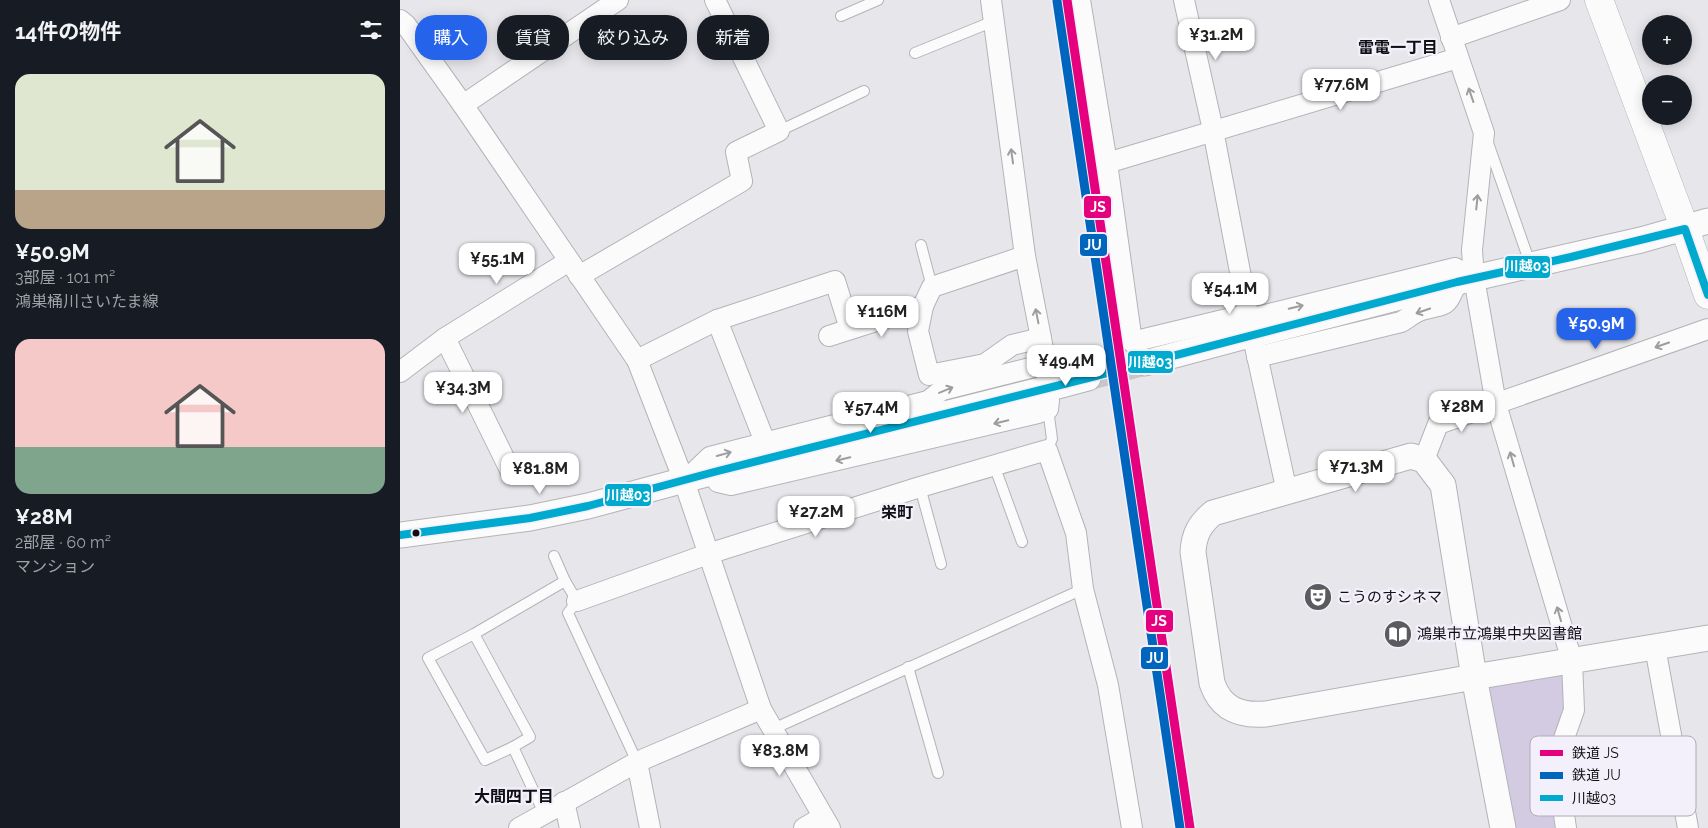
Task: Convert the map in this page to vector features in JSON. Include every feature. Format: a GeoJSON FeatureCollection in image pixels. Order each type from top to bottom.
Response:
{"type":"FeatureCollection","features":[{"type":"Feature","properties":{"kind":"main road"},"geometry":{"type":"LineString","coordinates":[[1599,0],[1696,225],[1708,295]]}},
{"type":"Feature","properties":{"kind":"street"},"geometry":{"type":"LineString","coordinates":[[463,105],[618,0]]}},
{"type":"Feature","properties":{"kind":"street"},"geometry":{"type":"LineString","coordinates":[[400,372],[445,338],[742,181],[736,152],[779,131],[715,0]]}},
{"type":"Feature","properties":{"kind":"street"},"geometry":{"type":"LineString","coordinates":[[991,0],[1025,256],[1042,338],[1049,401],[1048,395]]}},
{"type":"Feature","properties":{"kind":"street"},"geometry":{"type":"LineString","coordinates":[[1080,0],[1107,163],[1132,342],[1252,332]]}},
{"type":"Feature","properties":{"kind":"street"},"geometry":{"type":"LineString","coordinates":[[1184,0],[1213,130],[1252,332],[1287,492]]}},
{"type":"Feature","properties":{"kind":"street"},"geometry":{"type":"LineString","coordinates":[[1439,0],[1484,133],[1472,250],[1465,280],[1496,404],[1572,662],[1574,710],[1565,736]]}},
{"type":"Feature","properties":{"kind":"street"},"geometry":{"type":"LineString","coordinates":[[1451,38],[1560,0]]}},
{"type":"Feature","properties":{"kind":"street"},"geometry":{"type":"LineString","coordinates":[[400,20],[406,25],[463,105],[637,360],[684,481],[761,709],[827,822],[804,828]]}},
{"type":"Feature","properties":{"kind":"street"},"geometry":{"type":"LineString","coordinates":[[1107,163],[1458,58]]}},
{"type":"Feature","properties":{"kind":"street"},"geometry":{"type":"LineString","coordinates":[[1145,363],[1252,332],[1465,280],[1580,255],[1696,225]]}},
{"type":"Feature","properties":{"kind":"street"},"geometry":{"type":"LineString","coordinates":[[1025,256],[932,287],[923,306],[918,331],[929,375],[985,364],[1012,345],[1042,338]]}},
{"type":"Feature","properties":{"kind":"street"},"geometry":{"type":"LineString","coordinates":[[637,360],[717,320],[834,281],[850,329]]}},
{"type":"Feature","properties":{"kind":"street"},"geometry":{"type":"LineString","coordinates":[[829,336],[923,306]]}},
{"type":"Feature","properties":{"kind":"street"},"geometry":{"type":"LineString","coordinates":[[717,320],[765,442]]}},
{"type":"Feature","properties":{"kind":"street"},"geometry":{"type":"LineString","coordinates":[[1424,460],[1438,424],[1708,329]]}},
{"type":"Feature","properties":{"kind":"street"},"geometry":{"type":"LineString","coordinates":[[445,338],[512,474]]}},
{"type":"Feature","properties":{"kind":"street"},"geometry":{"type":"LineString","coordinates":[[684,481],[710,457],[928,401],[942,390],[1046,364]]}},
{"type":"Feature","properties":{"kind":"street"},"geometry":{"type":"LineString","coordinates":[[400,536],[530,518],[588,506],[714,472],[1048,395],[1088,378]]}},
{"type":"Feature","properties":{"kind":"street"},"geometry":{"type":"LineString","coordinates":[[576,602],[708,554],[920,487],[1047,450],[1076,533],[1083,589],[1108,685],[1132,828]]}},
{"type":"Feature","properties":{"kind":"street"},"geometry":{"type":"LineString","coordinates":[[1503,828],[1474,677],[1443,485],[1424,460],[1411,456],[1213,513],[1198,528],[1193,552],[1212,683],[1215,693],[1222,701],[1238,712],[1255,715],[1266,714],[1474,677],[1708,638]]}},
{"type":"Feature","properties":{"kind":"street"},"geometry":{"type":"LineString","coordinates":[[1655,647],[1671,736]]}},
{"type":"Feature","properties":{"kind":"street"},"geometry":{"type":"LineString","coordinates":[[519,828],[544,812],[637,762],[761,709]]}},
{"type":"Feature","properties":{"kind":"street"},"geometry":{"type":"LineString","coordinates":[[637,762],[650,828]]}},
{"type":"Feature","properties":{"kind":"street"},"geometry":{"type":"LineString","coordinates":[[564,802],[570,828]]}},
{"type":"Feature","properties":{"kind":"lane"},"geometry":{"type":"LineString","coordinates":[[841,16],[878,0]]}},
{"type":"Feature","properties":{"kind":"lane"},"geometry":{"type":"LineString","coordinates":[[915,53],[994,21]]}},
{"type":"Feature","properties":{"kind":"lane"},"geometry":{"type":"LineString","coordinates":[[779,131],[864,91]]}},
{"type":"Feature","properties":{"kind":"lane"},"geometry":{"type":"LineString","coordinates":[[1484,133],[1532,266]]}},
{"type":"Feature","properties":{"kind":"lane"},"geometry":{"type":"LineString","coordinates":[[921,245],[932,287]]}},
{"type":"Feature","properties":{"kind":"lane"},"geometry":{"type":"LineString","coordinates":[[1047,450],[1052,439],[1048,395]]}},
{"type":"Feature","properties":{"kind":"lane"},"geometry":{"type":"LineString","coordinates":[[994,465],[1022,542]]}},
{"type":"Feature","properties":{"kind":"lane"},"geometry":{"type":"LineString","coordinates":[[920,487],[941,564]]}},
{"type":"Feature","properties":{"kind":"lane"},"geometry":{"type":"LineString","coordinates":[[554,556],[576,602],[568,613],[637,762]]}},
{"type":"Feature","properties":{"kind":"lane"},"geometry":{"type":"LineString","coordinates":[[474,634],[530,737],[485,760],[428,658],[474,634],[565,581]]}},
{"type":"Feature","properties":{"kind":"lane"},"geometry":{"type":"LineString","coordinates":[[772,729],[1083,589]]}},
{"type":"Feature","properties":{"kind":"lane"},"geometry":{"type":"LineString","coordinates":[[908,667],[938,773]]}},
{"type":"Feature","properties":{"kind":"lane"},"geometry":{"type":"LineString","coordinates":[[513,747],[544,812]]}},
{"type":"Feature","properties":{"kind":"shaded area"},"geometry":{"type":"Polygon","coordinates":[[[1572,661],[1560,736],[1530,736],[1530,816],[1564,816],[1566,828],[1503,828],[1474,677],[1572,661]]]}},
{"type":"Feature","properties":{"kind":"tunnel"},"geometry":{"type":"LineString","coordinates":[[1088,378],[1145,363]]}},
{"type":"Feature","properties":{"kind":"rail line","name":"JS"},"geometry":{"type":"LineString","coordinates":[[1067,0],[1190,828]]}},
{"type":"Feature","properties":{"kind":"rail line","name":"JU"},"geometry":{"type":"LineString","coordinates":[[1057,1],[1180,828]]}},
{"type":"Feature","properties":{"kind":"transit line","name":"川越03"},"geometry":{"type":"LineString","coordinates":[[400,535],[530,518],[588,506],[1457,282],[1685,229],[1708,295]]}},
{"type":"Feature","properties":{"kind":"place","name":"こうのすシネマ"},"geometry":{"type":"Point","coordinates":[1318,597]}},
{"type":"Feature","properties":{"kind":"place","name":"鴻巣市立鴻巣中央図書館"},"geometry":{"type":"Point","coordinates":[1398,634]}},
{"type":"Feature","properties":{"kind":"district","name":"雷電一丁目"},"geometry":{"type":"Point","coordinates":[1398,47]}},
{"type":"Feature","properties":{"kind":"district","name":"栄町"},"geometry":{"type":"Point","coordinates":[897,512]}},
{"type":"Feature","properties":{"kind":"district","name":"大間四丁目"},"geometry":{"type":"Point","coordinates":[514,796]}}]}
